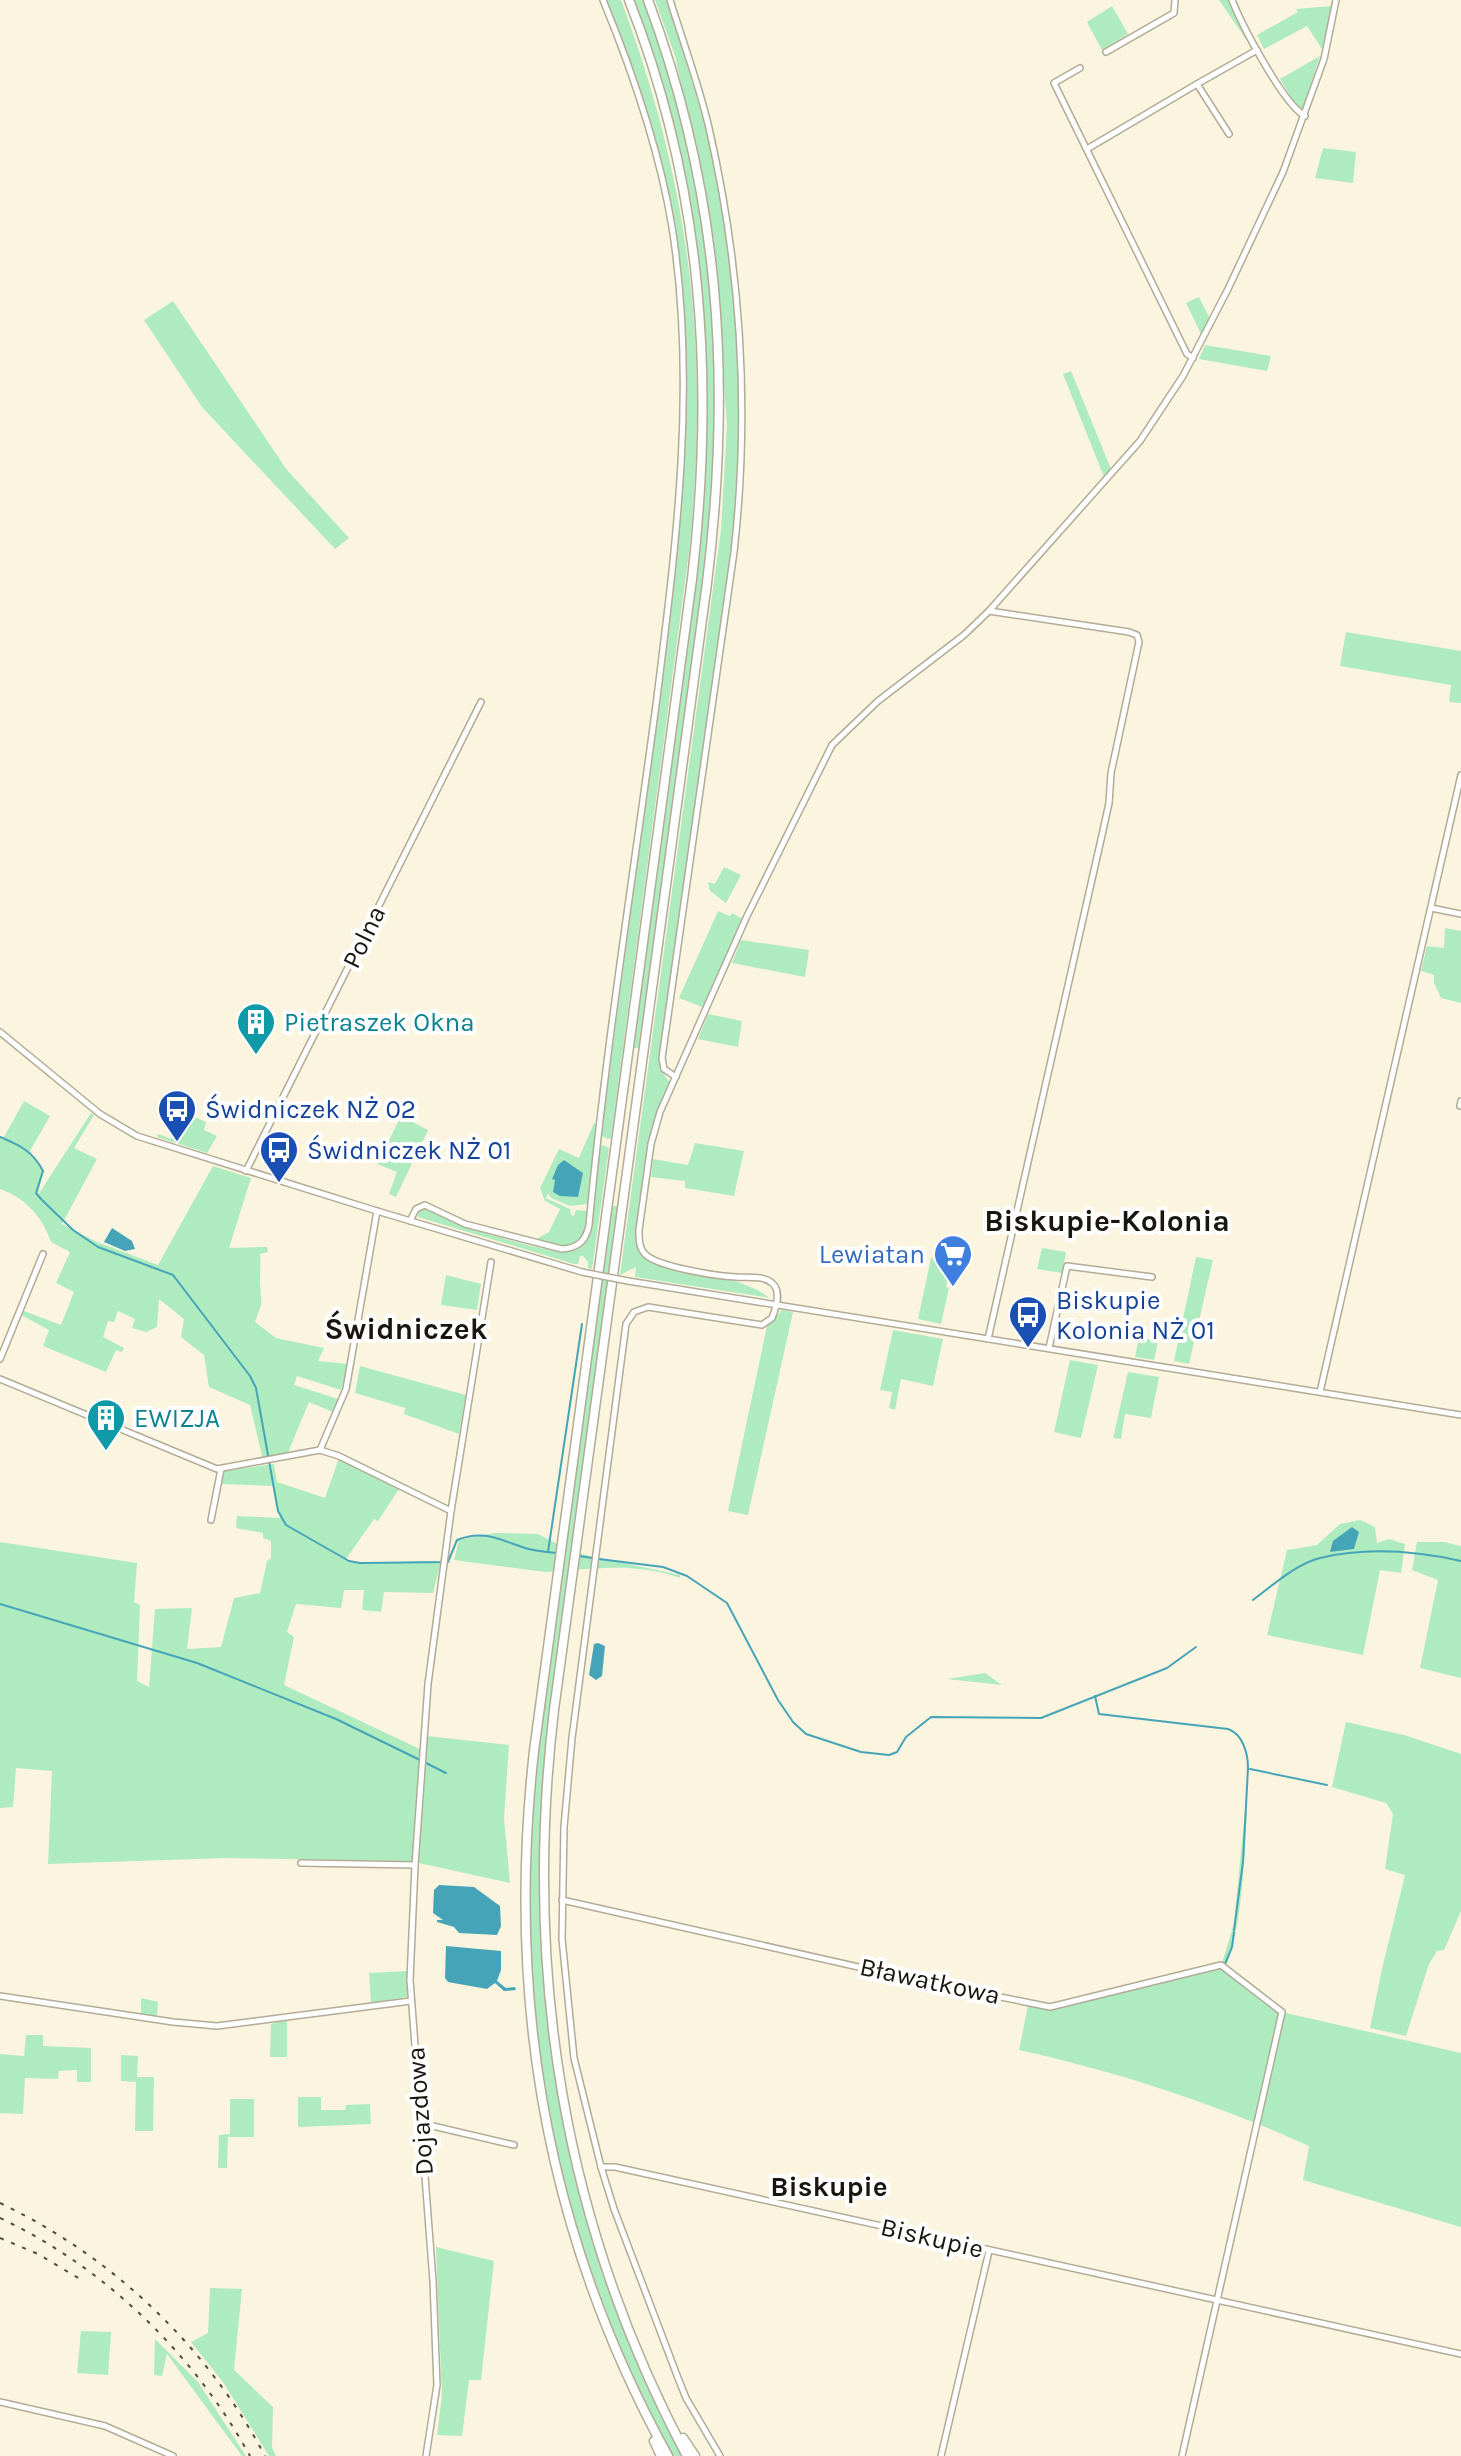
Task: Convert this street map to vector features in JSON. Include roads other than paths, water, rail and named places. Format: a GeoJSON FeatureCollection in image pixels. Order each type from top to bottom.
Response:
{"type":"FeatureCollection","features":[{"type":"Feature","properties":{"kind":"highway"},"geometry":{"type":"LineString","coordinates":[[629,0],[665,109],[686,200],[703,360],[703,469],[691,592],[533,1759],[526,1836],[524,1915],[529,2010],[543,2110],[565,2207],[597,2305],[661,2456]]}},
{"type":"Feature","properties":{"kind":"highway"},"geometry":{"type":"LineString","coordinates":[[648,0],[689,136],[710,242],[720,355],[719,468],[707,583],[551,1743],[544,1829],[543,1926],[550,2019],[567,2123],[590,2216],[628,2330],[687,2456]]}},
{"type":"Feature","properties":{"kind":"highway"},"geometry":{"type":"LineString","coordinates":[[631,2385],[668,2456]]}},
{"type":"Feature","properties":{"kind":"highway"},"geometry":{"type":"LineString","coordinates":[[666,2415],[695,2456]]}},
{"type":"Feature","properties":{"kind":"street"},"geometry":{"type":"LineString","coordinates":[[410,1221],[416,1209],[425,1205],[473,1227],[562,1249],[579,1245],[588,1230],[663,651],[678,513],[685,390],[671,222],[635,83],[603,0]]}},
{"type":"Feature","properties":{"kind":"street"},"geometry":{"type":"LineString","coordinates":[[670,0],[709,126],[727,220],[738,301],[743,420],[741,487],[734,552],[662,1058],[664,1069],[676,1077]]}},
{"type":"Feature","properties":{"kind":"street"},"geometry":{"type":"LineString","coordinates":[[1106,52],[1174,13],[1175,0]]}},
{"type":"Feature","properties":{"kind":"street"},"geometry":{"type":"LineString","coordinates":[[1232,0],[1257,50],[1293,105],[1305,116]]}},
{"type":"Feature","properties":{"kind":"street"},"geometry":{"type":"LineString","coordinates":[[720,2456],[686,2398],[601,2167],[573,2047],[562,1939],[572,1738],[628,1319],[638,1310],[655,1307],[762,1325],[772,1318],[776,1304],[776,1288],[766,1279],[726,1276],[661,1262],[646,1255],[639,1230],[653,1135],[747,916],[832,745],[878,701],[964,635],[989,611],[1140,441],[1193,358],[1257,229],[1305,116],[1326,51],[1336,0]]}},
{"type":"Feature","properties":{"kind":"street"},"geometry":{"type":"LineString","coordinates":[[1087,149],[1257,50]]}},
{"type":"Feature","properties":{"kind":"street"},"geometry":{"type":"LineString","coordinates":[[1080,68],[1054,83],[1187,354],[1193,358]]}},
{"type":"Feature","properties":{"kind":"street"},"geometry":{"type":"LineString","coordinates":[[1197,84],[1229,134]]}},
{"type":"Feature","properties":{"kind":"street"},"geometry":{"type":"LineString","coordinates":[[988,1339],[1109,803],[1112,767],[1139,642],[1137,635],[1129,632],[989,611]]}},
{"type":"Feature","properties":{"kind":"street","name":"Polna"},"geometry":{"type":"LineString","coordinates":[[246,1171],[481,702]]}},
{"type":"Feature","properties":{"kind":"street"},"geometry":{"type":"LineString","coordinates":[[1320,1392],[1461,775]]}},
{"type":"Feature","properties":{"kind":"street"},"geometry":{"type":"LineString","coordinates":[[1431,908],[1461,914]]}},
{"type":"Feature","properties":{"kind":"street"},"geometry":{"type":"LineString","coordinates":[[0,1032],[118,1127],[145,1139],[582,1272],[1461,1415]]}},
{"type":"Feature","properties":{"kind":"street"},"geometry":{"type":"LineString","coordinates":[[320,1450],[346,1389],[377,1211]]}},
{"type":"Feature","properties":{"kind":"street"},"geometry":{"type":"LineString","coordinates":[[0,1359],[43,1254]]}},
{"type":"Feature","properties":{"kind":"street","name":"Dojazdowa"},"geometry":{"type":"LineString","coordinates":[[426,2456],[437,2385],[433,2281],[411,2001],[415,1865],[428,1684],[451,1511],[491,1262]]}},
{"type":"Feature","properties":{"kind":"street"},"geometry":{"type":"LineString","coordinates":[[1049,1348],[1067,1266],[1152,1277]]}},
{"type":"Feature","properties":{"kind":"street"},"geometry":{"type":"LineString","coordinates":[[0,1379],[210,1467],[221,1469],[320,1450],[339,1456],[451,1511]]}},
{"type":"Feature","properties":{"kind":"street"},"geometry":{"type":"LineString","coordinates":[[211,1520],[221,1469]]}},
{"type":"Feature","properties":{"kind":"street"},"geometry":{"type":"LineString","coordinates":[[301,1863],[415,1865]]}},
{"type":"Feature","properties":{"kind":"street","name":"Bławatkowa"},"geometry":{"type":"LineString","coordinates":[[562,1900],[1050,2007],[1221,1965],[1282,2012],[1217,2302]]}},
{"type":"Feature","properties":{"kind":"street"},"geometry":{"type":"LineString","coordinates":[[0,1996],[217,2026],[411,2001]]}},
{"type":"Feature","properties":{"kind":"street"},"geometry":{"type":"LineString","coordinates":[[420,2123],[514,2145]]}},
{"type":"Feature","properties":{"kind":"street","name":"Biskupie"},"geometry":{"type":"LineString","coordinates":[[601,2167],[615,2167],[1461,2354]]}},
{"type":"Feature","properties":{"kind":"street"},"geometry":{"type":"LineString","coordinates":[[941,2456],[989,2251]]}},
{"type":"Feature","properties":{"kind":"street"},"geometry":{"type":"LineString","coordinates":[[1182,2456],[1217,2302]]}},
{"type":"Feature","properties":{"kind":"street"},"geometry":{"type":"LineString","coordinates":[[0,2402],[105,2426],[173,2456]]}},
{"type":"Feature","properties":{"kind":"water"},"geometry":{"type":"Polygon","coordinates":[[[564,1160],[583,1173],[578,1197],[560,1196],[553,1192],[555,1180],[552,1179],[558,1165],[564,1160]]]}},
{"type":"Feature","properties":{"kind":"water"},"geometry":{"type":"Polygon","coordinates":[[[112,1228],[132,1241],[135,1249],[125,1251],[104,1242],[112,1228]]]}},
{"type":"Feature","properties":{"kind":"water"},"geometry":{"type":"Polygon","coordinates":[[[1352,1527],[1359,1532],[1354,1549],[1330,1552],[1333,1541],[1352,1527]]]}},
{"type":"Feature","properties":{"kind":"water"},"geometry":{"type":"Polygon","coordinates":[[[594,1644],[605,1646],[602,1676],[596,1680],[589,1675],[594,1644]]]}},
{"type":"Feature","properties":{"kind":"water"},"geometry":{"type":"Polygon","coordinates":[[[439,1885],[474,1887],[500,1906],[501,1926],[497,1935],[459,1933],[454,1927],[437,1922],[443,1920],[433,1913],[434,1890],[439,1885]]]}},
{"type":"Feature","properties":{"kind":"water"},"geometry":{"type":"Polygon","coordinates":[[[446,1946],[501,1951],[501,1970],[497,1981],[506,1988],[515,1987],[516,1990],[504,1991],[495,1983],[487,1989],[448,1982],[445,1978],[446,1946]]]}},
{"type":"Feature","properties":{"kind":"waterway"},"geometry":{"type":"LineString","coordinates":[[0,1137],[25,1150],[39,1164],[43,1171],[36,1193],[41,1199]]}},
{"type":"Feature","properties":{"kind":"waterway"},"geometry":{"type":"LineString","coordinates":[[42,1200],[73,1230],[98,1247],[173,1275],[250,1376],[256,1388],[278,1511],[286,1525],[349,1561],[360,1563],[448,1562],[457,1540],[475,1535],[557,1553]]}},
{"type":"Feature","properties":{"kind":"waterway"},"geometry":{"type":"LineString","coordinates":[[548,1552],[582,1324]]}},
{"type":"Feature","properties":{"kind":"waterway"},"geometry":{"type":"LineString","coordinates":[[1253,1600],[1302,1565],[1320,1558],[1355,1552],[1391,1552],[1461,1561]]}},
{"type":"Feature","properties":{"kind":"waterway"},"geometry":{"type":"LineString","coordinates":[[579,1556],[592,1558]]}},
{"type":"Feature","properties":{"kind":"waterway"},"geometry":{"type":"LineString","coordinates":[[599,1559],[663,1567],[687,1576],[727,1603],[778,1700],[793,1722],[806,1734],[861,1752],[889,1755],[897,1752],[906,1737],[931,1717],[1041,1718],[1167,1668],[1196,1647]]}},
{"type":"Feature","properties":{"kind":"waterway"},"geometry":{"type":"LineString","coordinates":[[0,1604],[197,1663],[336,1719],[420,1760]]}},
{"type":"Feature","properties":{"kind":"waterway"},"geometry":{"type":"LineString","coordinates":[[1095,1696],[1099,1714],[1228,1729],[1241,1740],[1248,1768],[1243,1862],[1234,1930]]}},
{"type":"Feature","properties":{"kind":"waterway"},"geometry":{"type":"LineString","coordinates":[[426,1763],[446,1773]]}},
{"type":"Feature","properties":{"kind":"waterway"},"geometry":{"type":"LineString","coordinates":[[1250,1769],[1327,1785]]}},
{"type":"Feature","properties":{"kind":"waterway"},"geometry":{"type":"LineString","coordinates":[[1225,1964],[1234,1932]]}},
{"type":"Feature","properties":{"kind":"railway"},"geometry":{"type":"LineString","coordinates":[[0,2203],[81,2250],[153,2308],[215,2377],[265,2456]]}},
{"type":"Feature","properties":{"kind":"railway"},"geometry":{"type":"LineString","coordinates":[[0,2218],[76,2262],[144,2318],[202,2383],[250,2456]]}},
{"type":"Feature","properties":{"kind":"railway"},"geometry":{"type":"LineString","coordinates":[[0,2238],[38,2254],[85,2282]]}},
{"type":"Feature","properties":{"kind":"place","name":"Pietraszek Okna"},"geometry":{"type":"Point","coordinates":[256,1056]}},
{"type":"Feature","properties":{"kind":"place","name":"Świdniczek NŻ 02"},"geometry":{"type":"Point","coordinates":[177,1143]}},
{"type":"Feature","properties":{"kind":"place","name":"Świdniczek NŻ 01"},"geometry":{"type":"Point","coordinates":[279,1184]}},
{"type":"Feature","properties":{"kind":"place","name":"Lewiatan"},"geometry":{"type":"Point","coordinates":[953,1288]}},
{"type":"Feature","properties":{"kind":"place","name":"Biskupie Kolonia NŻ 01"},"geometry":{"type":"Point","coordinates":[1028,1349]}},
{"type":"Feature","properties":{"kind":"place","name":"EWIZJA"},"geometry":{"type":"Point","coordinates":[106,1452]}},
{"type":"Feature","properties":{"kind":"district","name":"Biskupie-Kolonia"},"geometry":{"type":"Point","coordinates":[1107,1221]}},
{"type":"Feature","properties":{"kind":"district","name":"Świdniczek"},"geometry":{"type":"Point","coordinates":[406,1329]}},
{"type":"Feature","properties":{"kind":"district","name":"Biskupie"},"geometry":{"type":"Point","coordinates":[829,2186]}}]}
